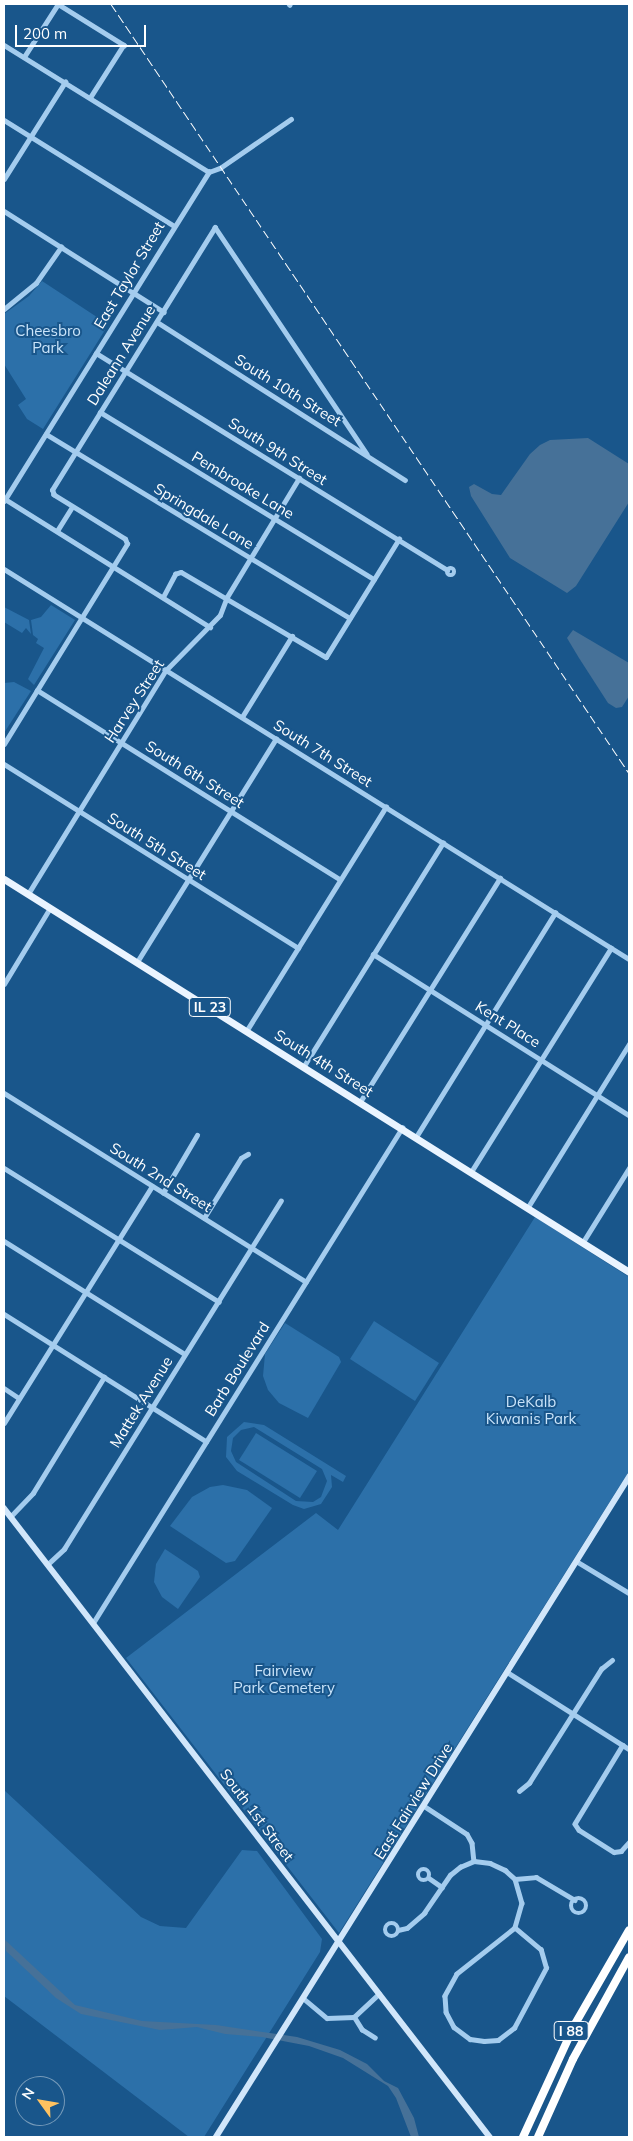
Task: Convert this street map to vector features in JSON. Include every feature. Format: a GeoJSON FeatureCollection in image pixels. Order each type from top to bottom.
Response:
{"type":"FeatureCollection","features":[{"type":"Feature","properties":{"kind":"highway","name":"I 88"},"geometry":{"type":"LineString","coordinates":[[523,2137],[575,2024],[629,1930]]}},
{"type":"Feature","properties":{"kind":"highway","name":"I 88"},"geometry":{"type":"LineString","coordinates":[[538,2137],[572,2059],[629,1957]]}},
{"type":"Feature","properties":{"kind":"main road","name":"South 4th Street"},"geometry":{"type":"LineString","coordinates":[[4,879],[247,1030],[629,1272]]}},
{"type":"Feature","properties":{"kind":"street"},"geometry":{"type":"LineString","coordinates":[[24,57],[58,4],[124,45],[90,98]]}},
{"type":"Feature","properties":{"kind":"street"},"geometry":{"type":"LineString","coordinates":[[4,44],[209,172]]}},
{"type":"Feature","properties":{"kind":"street"},"geometry":{"type":"LineString","coordinates":[[4,179],[65,82]]}},
{"type":"Feature","properties":{"kind":"street","name":"East Taylor Street"},"geometry":{"type":"LineString","coordinates":[[4,500],[132,292],[209,172],[220,168],[291,119]]}},
{"type":"Feature","properties":{"kind":"street"},"geometry":{"type":"LineString","coordinates":[[4,120],[30,138],[174,226]]}},
{"type":"Feature","properties":{"kind":"street"},"geometry":{"type":"LineString","coordinates":[[4,211],[164,312]]}},
{"type":"Feature","properties":{"kind":"street","name":"Daleann Avenue"},"geometry":{"type":"LineString","coordinates":[[72,506],[56,496],[53,488],[215,227],[367,454]]}},
{"type":"Feature","properties":{"kind":"street"},"geometry":{"type":"LineString","coordinates":[[4,309],[36,284],[61,247]]}},
{"type":"Feature","properties":{"kind":"street","name":"South 10th Street"},"geometry":{"type":"LineString","coordinates":[[157,322],[367,454],[405,480]]}},
{"type":"Feature","properties":{"kind":"street","name":"South 9th Street"},"geometry":{"type":"LineString","coordinates":[[96,353],[447,570]]}},
{"type":"Feature","properties":{"kind":"street","name":"Pembrooke Lane"},"geometry":{"type":"LineString","coordinates":[[100,412],[374,579]]}},
{"type":"Feature","properties":{"kind":"street","name":"Springdale Lane"},"geometry":{"type":"LineString","coordinates":[[46,434],[350,618]]}},
{"type":"Feature","properties":{"kind":"street","name":"Harvey Street"},"geometry":{"type":"LineString","coordinates":[[28,894],[165,670],[210,627],[223,610],[227,597],[299,478]]}},
{"type":"Feature","properties":{"kind":"street"},"geometry":{"type":"LineString","coordinates":[[4,500],[210,627]]}},
{"type":"Feature","properties":{"kind":"street"},"geometry":{"type":"LineString","coordinates":[[4,744],[127,546],[125,539],[72,506],[57,531]]}},
{"type":"Feature","properties":{"kind":"street"},"geometry":{"type":"LineString","coordinates":[[163,597],[175,574],[184,574],[227,597],[326,657],[399,539]]}},
{"type":"Feature","properties":{"kind":"street","name":"South 7th Street"},"geometry":{"type":"LineString","coordinates":[[4,569],[629,959]]}},
{"type":"Feature","properties":{"kind":"street"},"geometry":{"type":"LineString","coordinates":[[242,717],[292,636]]}},
{"type":"Feature","properties":{"kind":"street","name":"South 6th Street"},"geometry":{"type":"LineString","coordinates":[[37,690],[340,879]]}},
{"type":"Feature","properties":{"kind":"street"},"geometry":{"type":"LineString","coordinates":[[137,962],[276,739]]}},
{"type":"Feature","properties":{"kind":"street","name":"South 5th Street"},"geometry":{"type":"LineString","coordinates":[[4,764],[298,948]]}},
{"type":"Feature","properties":{"kind":"street"},"geometry":{"type":"LineString","coordinates":[[247,1030],[386,807]]}},
{"type":"Feature","properties":{"kind":"street"},"geometry":{"type":"LineString","coordinates":[[304,1066],[443,843]]}},
{"type":"Feature","properties":{"kind":"street"},"geometry":{"type":"LineString","coordinates":[[360,1102],[500,878]]}},
{"type":"Feature","properties":{"kind":"street"},"geometry":{"type":"LineString","coordinates":[[4,984],[50,908]]}},
{"type":"Feature","properties":{"kind":"street"},"geometry":{"type":"LineString","coordinates":[[416,1137],[555,913]]}},
{"type":"Feature","properties":{"kind":"street"},"geometry":{"type":"LineString","coordinates":[[472,1172],[611,948]]}},
{"type":"Feature","properties":{"kind":"street","name":"Kent Place"},"geometry":{"type":"LineString","coordinates":[[373,954],[629,1115]]}},
{"type":"Feature","properties":{"kind":"street"},"geometry":{"type":"LineString","coordinates":[[528,1207],[629,1044]]}},
{"type":"Feature","properties":{"kind":"street"},"geometry":{"type":"LineString","coordinates":[[4,1100],[5,1094]]}},
{"type":"Feature","properties":{"kind":"street","name":"South 2nd Street"},"geometry":{"type":"LineString","coordinates":[[5,1094],[306,1282]]}},
{"type":"Feature","properties":{"kind":"street","name":"Barb Boulevard"},"geometry":{"type":"LineString","coordinates":[[93,1623],[402,1128]]}},
{"type":"Feature","properties":{"kind":"street"},"geometry":{"type":"LineString","coordinates":[[163,1193],[197,1135]]}},
{"type":"Feature","properties":{"kind":"street"},"geometry":{"type":"LineString","coordinates":[[204,1218],[241,1158],[248,1154]]}},
{"type":"Feature","properties":{"kind":"street"},"geometry":{"type":"LineString","coordinates":[[4,1168],[219,1302]]}},
{"type":"Feature","properties":{"kind":"street"},"geometry":{"type":"LineString","coordinates":[[583,1242],[629,1168]]}},
{"type":"Feature","properties":{"kind":"street"},"geometry":{"type":"LineString","coordinates":[[4,1423],[152,1186]]}},
{"type":"Feature","properties":{"kind":"street","name":"Mattek Avenue"},"geometry":{"type":"LineString","coordinates":[[48,1564],[64,1550],[281,1201]]}},
{"type":"Feature","properties":{"kind":"street"},"geometry":{"type":"LineString","coordinates":[[4,1241],[185,1354]]}},
{"type":"Feature","properties":{"kind":"street"},"geometry":{"type":"LineString","coordinates":[[4,1314],[206,1441]]}},
{"type":"Feature","properties":{"kind":"street"},"geometry":{"type":"LineString","coordinates":[[10,1517],[33,1492],[104,1377]]}},
{"type":"Feature","properties":{"kind":"street"},"geometry":{"type":"LineString","coordinates":[[4,1388],[19,1398]]}},
{"type":"Feature","properties":{"kind":"street","name":"East Fairview Drive"},"geometry":{"type":"LineString","coordinates":[[216,2137],[629,1477]]}},
{"type":"Feature","properties":{"kind":"street","name":"South 1st Street"},"geometry":{"type":"LineString","coordinates":[[4,1508],[490,2137]]}},
{"type":"Feature","properties":{"kind":"street"},"geometry":{"type":"LineString","coordinates":[[576,1561],[629,1594]]}},
{"type":"Feature","properties":{"kind":"street"},"geometry":{"type":"LineString","coordinates":[[519,1791],[529,1783],[601,1669],[612,1660]]}},
{"type":"Feature","properties":{"kind":"street"},"geometry":{"type":"LineString","coordinates":[[507,1672],[629,1749]]}},
{"type":"Feature","properties":{"kind":"street"},"geometry":{"type":"LineString","coordinates":[[623,1745],[575,1824],[598,1842],[620,1852],[629,1842]]}},
{"type":"Feature","properties":{"kind":"street"},"geometry":{"type":"LineString","coordinates":[[424,1806],[467,1834],[472,1843],[474,1861]]}},
{"type":"Feature","properties":{"kind":"street"},"geometry":{"type":"LineString","coordinates":[[398,1930],[407,1928],[424,1913],[455,1871],[474,1861],[496,1865],[514,1879],[522,1903],[516,1928],[450,1982],[444,2001],[449,2019],[461,2033],[478,2041],[498,2040],[517,2024],[546,1963],[541,1950],[516,1928]]}},
{"type":"Feature","properties":{"kind":"street"},"geometry":{"type":"LineString","coordinates":[[514,1879],[536,1877],[575,1900]]}},
{"type":"Feature","properties":{"kind":"street"},"geometry":{"type":"LineString","coordinates":[[429,1878],[442,1887]]}},
{"type":"Feature","properties":{"kind":"street"},"geometry":{"type":"LineString","coordinates":[[303,1998],[327,2018],[354,2017],[379,1994]]}},
{"type":"Feature","properties":{"kind":"street"},"geometry":{"type":"LineString","coordinates":[[354,2017],[362,2030],[375,2038]]}},
{"type":"Feature","properties":{"kind":"green space","name":"Cheesbro Park"},"geometry":{"type":"Polygon","coordinates":[[[42,281],[106,323],[105,330],[43,429],[27,419],[18,405],[26,399],[4,364],[4,314],[29,296],[42,281]]]}},
{"type":"Feature","properties":{"kind":"green space"},"geometry":{"type":"Polygon","coordinates":[[[51,605],[75,620],[34,685],[28,679],[44,648],[36,643],[38,639],[33,635],[31,620],[41,617],[51,605]]]}},
{"type":"Feature","properties":{"kind":"green space"},"geometry":{"type":"Polygon","coordinates":[[[4,607],[29,620],[31,634],[26,628],[22,633],[4,622],[4,607]]]}},
{"type":"Feature","properties":{"kind":"green space"},"geometry":{"type":"Polygon","coordinates":[[[14,682],[31,691],[4,733],[4,683],[14,682]]]}},
{"type":"Feature","properties":{"kind":"green space"},"geometry":{"type":"Polygon","coordinates":[[[535,1217],[629,1277],[629,1471],[339,1933],[126,1658],[316,1513],[338,1530],[535,1217]]]}},
{"type":"Feature","properties":{"kind":"green space"},"geometry":{"type":"Polygon","coordinates":[[[374,1321],[439,1363],[415,1401],[350,1359],[374,1321]]]}},
{"type":"Feature","properties":{"kind":"green space"},"geometry":{"type":"Polygon","coordinates":[[[285,1323],[339,1357],[341,1362],[308,1418],[279,1403],[268,1390],[263,1376],[265,1354],[285,1323]]]}},
{"type":"Feature","properties":{"kind":"green space"},"geometry":{"type":"Polygon","coordinates":[[[244,1422],[264,1425],[346,1476],[343,1482],[331,1475],[332,1487],[321,1504],[304,1509],[293,1505],[237,1471],[226,1457],[227,1437],[244,1422]],[[254,1427],[241,1430],[233,1438],[231,1451],[236,1462],[296,1501],[313,1502],[321,1497],[327,1481],[322,1469],[254,1427]]]}},
{"type":"Feature","properties":{"kind":"green space"},"geometry":{"type":"Polygon","coordinates":[[[256,1433],[317,1471],[300,1498],[239,1460],[256,1433]]]}},
{"type":"Feature","properties":{"kind":"green space"},"geometry":{"type":"Polygon","coordinates":[[[223,1485],[247,1490],[272,1508],[235,1561],[226,1563],[170,1526],[192,1497],[210,1487],[223,1485]]]}},
{"type":"Feature","properties":{"kind":"green space"},"geometry":{"type":"Polygon","coordinates":[[[165,1549],[198,1571],[200,1577],[178,1609],[162,1597],[154,1582],[156,1564],[165,1549]]]}},
{"type":"Feature","properties":{"kind":"green space"},"geometry":{"type":"Polygon","coordinates":[[[4,1790],[141,1917],[160,1926],[186,1928],[242,1850],[257,1851],[322,1939],[320,1952],[204,2137],[189,2137],[4,1996],[4,1790]]]}},
{"type":"Feature","properties":{"kind":"shaded area"},"geometry":{"type":"Polygon","coordinates":[[[588,438],[629,464],[629,502],[576,586],[567,593],[510,558],[471,496],[469,487],[474,484],[492,494],[501,495],[530,454],[540,445],[550,440],[588,438]]]}},
{"type":"Feature","properties":{"kind":"shaded area"},"geometry":{"type":"Polygon","coordinates":[[[573,630],[629,663],[629,696],[622,707],[616,708],[608,703],[579,658],[567,638],[573,630]]]}},
{"type":"Feature","properties":{"kind":"shaded area"},"geometry":{"type":"Polygon","coordinates":[[[4,1939],[75,2005],[142,2021],[216,2025],[297,2037],[340,2050],[367,2064],[384,2081],[398,2088],[414,2118],[419,2137],[411,2137],[396,2098],[388,2086],[343,2058],[309,2046],[262,2037],[225,2034],[197,2027],[160,2030],[81,2014],[56,1998],[6,1951],[4,1939]]]}},
{"type":"Feature","properties":{"kind":"railway"},"geometry":{"type":"LineString","coordinates":[[111,4],[629,773]]}},
{"type":"Feature","properties":{"kind":"park label","name":"DeKalb Kiwanis Park"},"geometry":{"type":"Point","coordinates":[531,1410]}},
{"type":"Feature","properties":{"kind":"park label","name":"Fairview Park Cemetery"},"geometry":{"type":"Point","coordinates":[284,1678]}}]}
